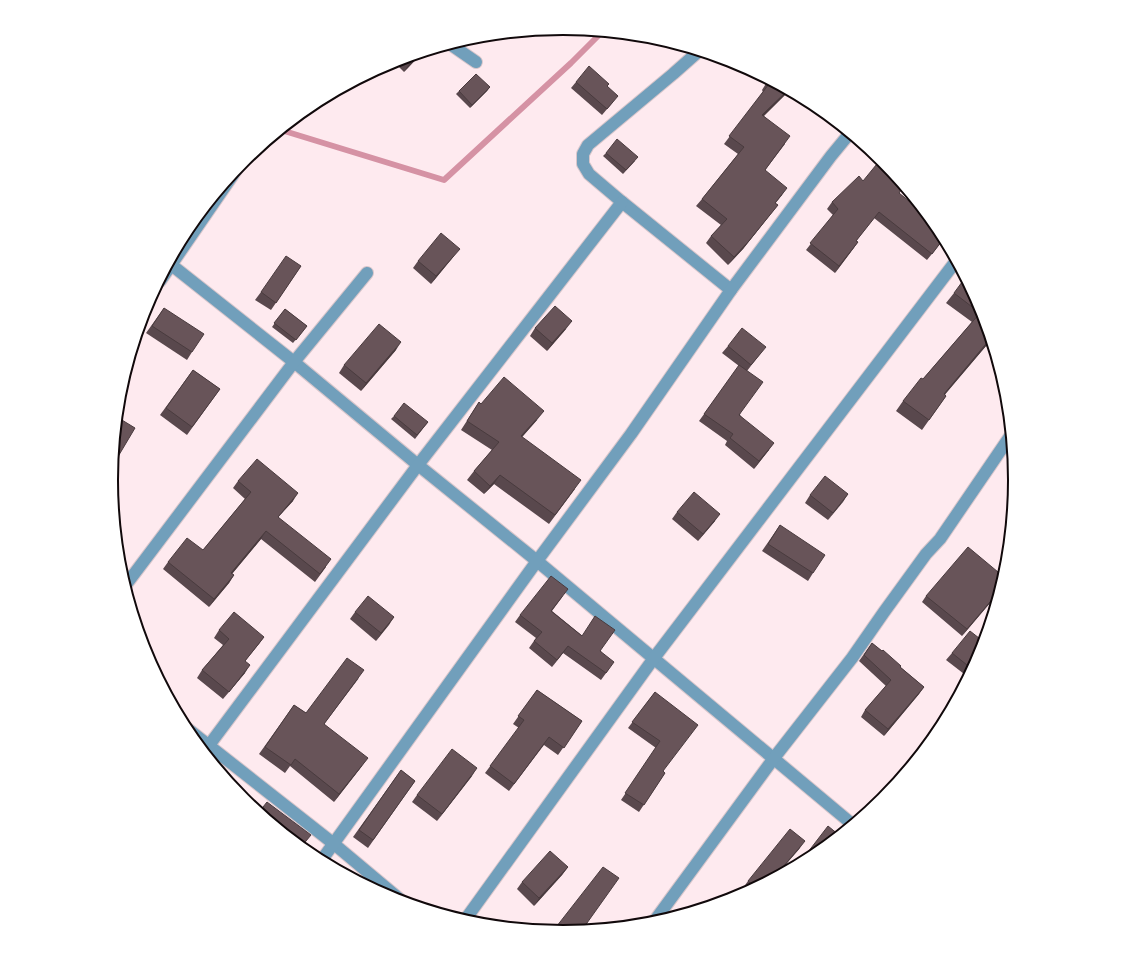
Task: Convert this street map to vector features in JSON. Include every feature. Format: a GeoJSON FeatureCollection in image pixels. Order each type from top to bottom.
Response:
{"type":"FeatureCollection","features":[{"type":"Feature","properties":{"kind":"street"},"geometry":{"type":"LineString","coordinates":[[456,48],[476,62]]}},
{"type":"Feature","properties":{"kind":"street"},"geometry":{"type":"LineString","coordinates":[[694,55],[588,145],[583,154],[583,164],[589,174],[731,290]]}},
{"type":"Feature","properties":{"kind":"street"},"geometry":{"type":"LineString","coordinates":[[325,856],[537,561],[631,434],[731,290],[847,137]]}},
{"type":"Feature","properties":{"kind":"street"},"geometry":{"type":"LineString","coordinates":[[208,748],[418,465],[622,202]]}},
{"type":"Feature","properties":{"kind":"street"},"geometry":{"type":"LineString","coordinates":[[173,266],[294,362],[537,561],[849,821]]}},
{"type":"Feature","properties":{"kind":"street"},"geometry":{"type":"LineString","coordinates":[[469,914],[654,658],[952,266]]}},
{"type":"Feature","properties":{"kind":"street"},"geometry":{"type":"LineString","coordinates":[[130,580],[294,362],[367,273]]}},
{"type":"Feature","properties":{"kind":"street"},"geometry":{"type":"LineString","coordinates":[[660,914],[774,758],[852,658],[926,554],[940,539],[1006,442]]}},
{"type":"Feature","properties":{"kind":"street"},"geometry":{"type":"LineString","coordinates":[[211,752],[334,844],[387,888]]}},
{"type":"Feature","properties":{"kind":"building"},"geometry":{"type":"Polygon","coordinates":[[[589,66],[609,84],[607,86],[618,96],[607,109],[576,82],[589,66]]]}},
{"type":"Feature","properties":{"kind":"building"},"geometry":{"type":"Polygon","coordinates":[[[476,74],[490,87],[472,105],[459,91],[476,74]]]}},
{"type":"Feature","properties":{"kind":"building"},"geometry":{"type":"Polygon","coordinates":[[[768,85],[784,94],[762,115],[790,136],[765,170],[787,188],[775,203],[778,205],[734,257],[711,236],[727,219],[702,199],[744,147],[729,136],[768,85]]]}},
{"type":"Feature","properties":{"kind":"building"},"geometry":{"type":"Polygon","coordinates":[[[617,139],[638,157],[626,170],[606,153],[617,139]]]}},
{"type":"Feature","properties":{"kind":"building"},"geometry":{"type":"Polygon","coordinates":[[[877,164],[901,190],[899,193],[916,209],[933,233],[940,244],[932,254],[879,212],[856,241],[858,242],[839,266],[810,243],[838,209],[832,202],[859,176],[863,181],[877,164]]]}},
{"type":"Feature","properties":{"kind":"building"},"geometry":{"type":"Polygon","coordinates":[[[441,233],[460,249],[436,276],[418,261],[441,233]]]}},
{"type":"Feature","properties":{"kind":"building"},"geometry":{"type":"Polygon","coordinates":[[[286,256],[301,266],[276,303],[261,292],[286,256]]]}},
{"type":"Feature","properties":{"kind":"building"},"geometry":{"type":"Polygon","coordinates":[[[962,282],[973,308],[954,293],[962,282]]]}},
{"type":"Feature","properties":{"kind":"building"},"geometry":{"type":"Polygon","coordinates":[[[555,306],[572,321],[552,343],[535,328],[555,306]]]}},
{"type":"Feature","properties":{"kind":"building"},"geometry":{"type":"Polygon","coordinates":[[[164,308],[204,334],[192,352],[152,326],[164,308]]]}},
{"type":"Feature","properties":{"kind":"building"},"geometry":{"type":"Polygon","coordinates":[[[285,309],[307,326],[296,340],[274,323],[285,309]]]}},
{"type":"Feature","properties":{"kind":"building"},"geometry":{"type":"Polygon","coordinates":[[[977,317],[986,344],[944,394],[946,396],[929,420],[903,401],[921,378],[923,379],[977,317]]]}},
{"type":"Feature","properties":{"kind":"building"},"geometry":{"type":"Polygon","coordinates":[[[379,324],[401,342],[366,383],[344,365],[379,324]]]}},
{"type":"Feature","properties":{"kind":"building"},"geometry":{"type":"Polygon","coordinates":[[[742,328],[766,347],[751,365],[728,346],[742,328]]]}},
{"type":"Feature","properties":{"kind":"building"},"geometry":{"type":"Polygon","coordinates":[[[739,365],[763,382],[739,415],[774,443],[759,461],[730,438],[733,434],[704,414],[739,365]]]}},
{"type":"Feature","properties":{"kind":"building"},"geometry":{"type":"Polygon","coordinates":[[[193,370],[220,389],[192,427],[166,408],[193,370]]]}},
{"type":"Feature","properties":{"kind":"building"},"geometry":{"type":"Polygon","coordinates":[[[504,377],[544,411],[521,436],[581,480],[555,515],[500,475],[490,486],[474,471],[499,442],[467,421],[479,402],[481,404],[504,377]]]}},
{"type":"Feature","properties":{"kind":"building"},"geometry":{"type":"Polygon","coordinates":[[[404,403],[428,422],[417,435],[394,416],[404,403]]]}},
{"type":"Feature","properties":{"kind":"building"},"geometry":{"type":"Polygon","coordinates":[[[122,420],[135,428],[119,455],[122,420]]]}},
{"type":"Feature","properties":{"kind":"building"},"geometry":{"type":"Polygon","coordinates":[[[257,459],[298,493],[278,517],[331,559],[320,574],[266,531],[231,573],[234,575],[214,599],[168,562],[187,538],[203,550],[251,492],[238,481],[257,459]]]}},
{"type":"Feature","properties":{"kind":"building"},"geometry":{"type":"Polygon","coordinates":[[[825,476],[848,494],[833,513],[810,495],[825,476]]]}},
{"type":"Feature","properties":{"kind":"building"},"geometry":{"type":"Polygon","coordinates":[[[694,492],[720,514],[703,534],[677,512],[694,492]]]}},
{"type":"Feature","properties":{"kind":"building"},"geometry":{"type":"Polygon","coordinates":[[[780,525],[825,555],[813,573],[768,544],[780,525]]]}},
{"type":"Feature","properties":{"kind":"building"},"geometry":{"type":"Polygon","coordinates":[[[968,547],[998,572],[991,600],[967,629],[926,596],[968,547]]]}},
{"type":"Feature","properties":{"kind":"building"},"geometry":{"type":"Polygon","coordinates":[[[551,576],[568,589],[551,611],[582,636],[595,616],[615,630],[600,651],[614,662],[606,673],[568,646],[557,660],[534,641],[542,632],[520,615],[551,576]]]}},
{"type":"Feature","properties":{"kind":"building"},"geometry":{"type":"Polygon","coordinates":[[[368,596],[394,617],[381,633],[355,612],[368,596]]]}},
{"type":"Feature","properties":{"kind":"building"},"geometry":{"type":"Polygon","coordinates":[[[234,612],[264,637],[245,661],[250,665],[229,692],[202,670],[229,639],[219,630],[234,612]]]}},
{"type":"Feature","properties":{"kind":"building"},"geometry":{"type":"Polygon","coordinates":[[[970,631],[979,638],[967,665],[952,653],[970,631]]]}},
{"type":"Feature","properties":{"kind":"building"},"geometry":{"type":"Polygon","coordinates":[[[872,643],[882,651],[883,650],[901,666],[900,667],[924,687],[888,729],[865,710],[891,680],[864,655],[872,643]]]}},
{"type":"Feature","properties":{"kind":"building"},"geometry":{"type":"Polygon","coordinates":[[[347,658],[364,670],[324,724],[368,758],[339,794],[295,759],[291,765],[265,747],[294,705],[306,713],[347,658]]]}},
{"type":"Feature","properties":{"kind":"building"},"geometry":{"type":"Polygon","coordinates":[[[537,690],[582,721],[564,748],[549,737],[514,784],[490,766],[524,720],[518,716],[537,690]]]}},
{"type":"Feature","properties":{"kind":"building"},"geometry":{"type":"Polygon","coordinates":[[[655,692],[698,725],[663,771],[665,773],[644,805],[625,793],[660,741],[632,722],[655,692]]]}},
{"type":"Feature","properties":{"kind":"building"},"geometry":{"type":"Polygon","coordinates":[[[452,749],[477,768],[442,814],[417,795],[452,749]]]}},
{"type":"Feature","properties":{"kind":"building"},"geometry":{"type":"Polygon","coordinates":[[[401,770],[415,781],[373,840],[359,830],[401,770]]]}},
{"type":"Feature","properties":{"kind":"building"},"geometry":{"type":"Polygon","coordinates":[[[267,802],[311,835],[305,842],[262,808],[267,802]]]}},
{"type":"Feature","properties":{"kind":"building"},"geometry":{"type":"Polygon","coordinates":[[[828,826],[835,832],[834,833],[809,851],[828,826]]]}},
{"type":"Feature","properties":{"kind":"building"},"geometry":{"type":"Polygon","coordinates":[[[790,829],[805,841],[784,865],[751,883],[748,881],[790,829]]]}},
{"type":"Feature","properties":{"kind":"building"},"geometry":{"type":"Polygon","coordinates":[[[550,851],[568,867],[539,898],[522,882],[550,851]]]}},
{"type":"Feature","properties":{"kind":"building"},"geometry":{"type":"Polygon","coordinates":[[[603,867],[619,878],[586,924],[558,925],[603,867]]]}},
{"type":"Feature","properties":{"kind":"waterway"},"geometry":{"type":"LineString","coordinates":[[286,132],[444,180],[571,63],[597,37]]}}]}
